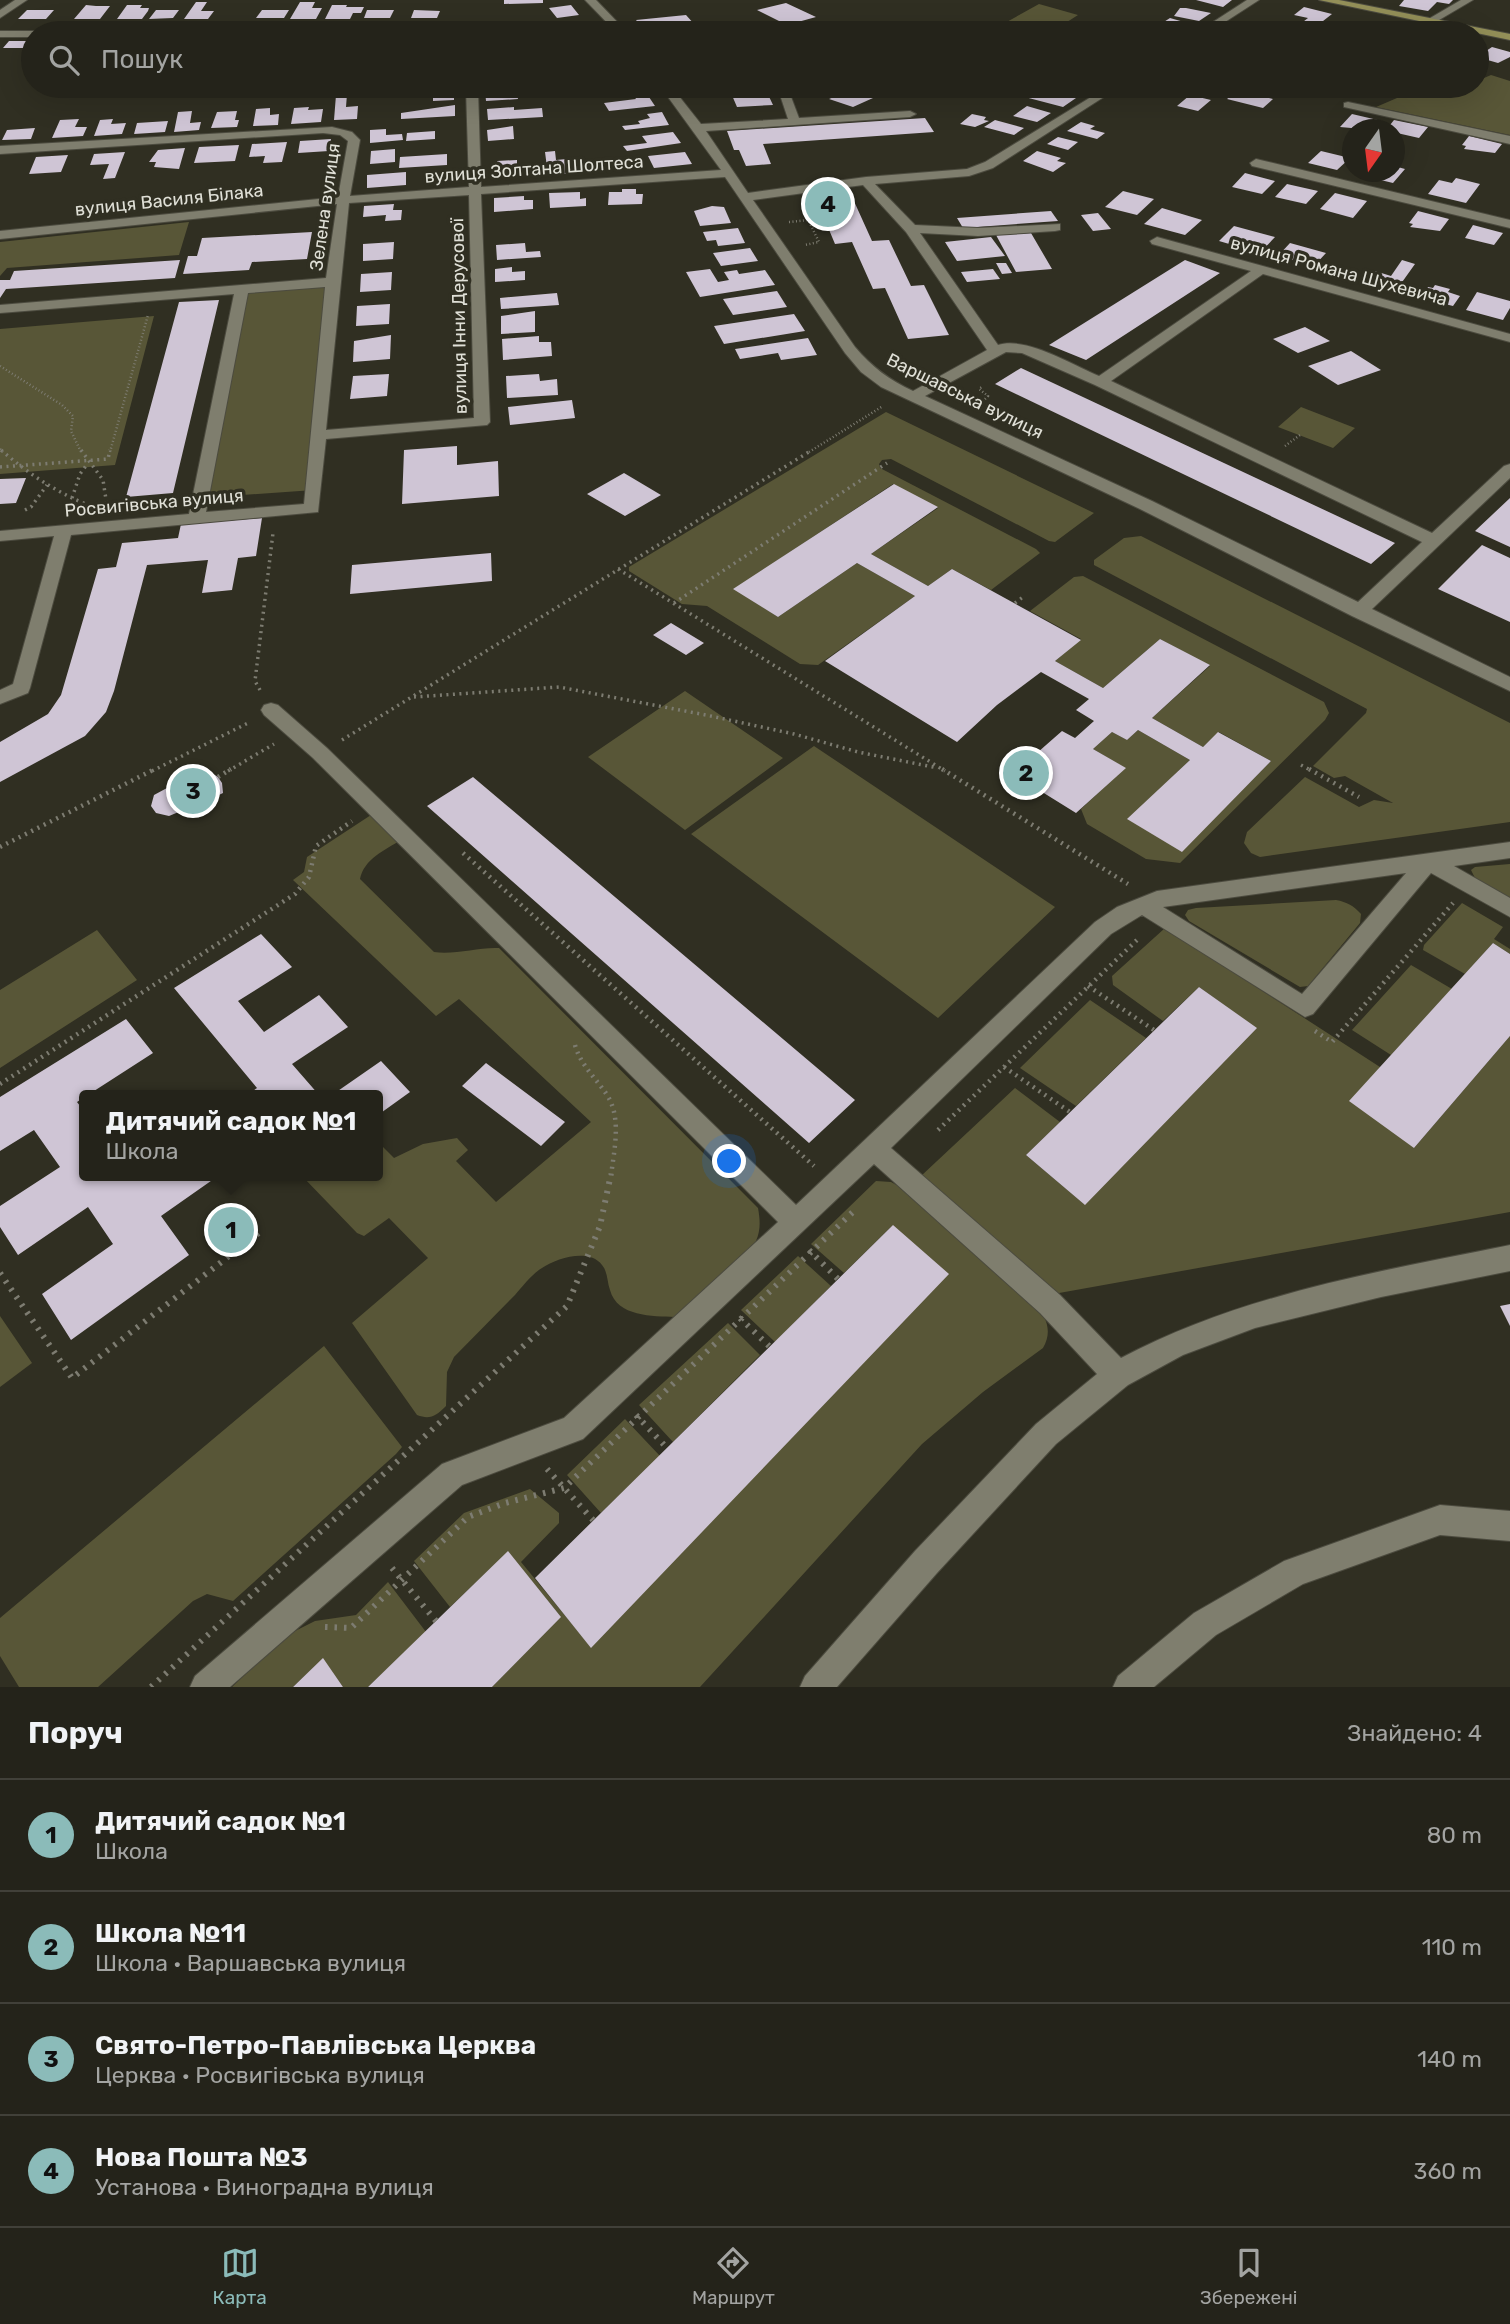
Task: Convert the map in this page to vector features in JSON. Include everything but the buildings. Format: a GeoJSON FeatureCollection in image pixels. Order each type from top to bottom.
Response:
{"type":"FeatureCollection","features":[{"type":"Feature","properties":{"kind":"main road"},"geometry":{"type":"LineString","coordinates":[[1324,0],[1430,21]]}},
{"type":"Feature","properties":{"kind":"main road"},"geometry":{"type":"LineString","coordinates":[[1489,33],[1510,37]]}},
{"type":"Feature","properties":{"kind":"street"},"geometry":{"type":"LineString","coordinates":[[0,15],[22,0]]}},
{"type":"Feature","properties":{"kind":"street"},"geometry":{"type":"LineString","coordinates":[[590,0],[611,21]]}},
{"type":"Feature","properties":{"kind":"street"},"geometry":{"type":"LineString","coordinates":[[1220,21],[1254,0]]}},
{"type":"Feature","properties":{"kind":"street"},"geometry":{"type":"LineString","coordinates":[[1430,21],[1468,0]]}},
{"type":"Feature","properties":{"kind":"street"},"geometry":{"type":"LineString","coordinates":[[0,34],[21,34]]}},
{"type":"Feature","properties":{"kind":"street","name":"вулиця Інни Дерусової"},"geometry":{"type":"LineString","coordinates":[[318,435],[482,422],[472,98]]}},
{"type":"Feature","properties":{"kind":"street","name":"Варшавська вулиця"},"geometry":{"type":"LineString","coordinates":[[674,98],[866,369],[886,384],[1146,505],[1510,685]]}},
{"type":"Feature","properties":{"kind":"street"},"geometry":{"type":"LineString","coordinates":[[786,98],[795,122]]}},
{"type":"Feature","properties":{"kind":"street"},"geometry":{"type":"LineString","coordinates":[[744,198],[866,181],[958,173],[989,165],[1097,98]]}},
{"type":"Feature","properties":{"kind":"street"},"geometry":{"type":"LineString","coordinates":[[1348,104],[1510,140]]}},
{"type":"Feature","properties":{"kind":"street"},"geometry":{"type":"LineString","coordinates":[[698,128],[910,114]]}},
{"type":"Feature","properties":{"kind":"street","name":"Зелена вулиця"},"geometry":{"type":"LineString","coordinates":[[0,150],[323,130],[340,131],[350,135],[354,140],[342,200],[332,282],[312,508]]}},
{"type":"Feature","properties":{"kind":"street"},"geometry":{"type":"LineString","coordinates":[[1256,163],[1510,224]]}},
{"type":"Feature","properties":{"kind":"street","name":"вулиця Золтана Шолтеса"},"geometry":{"type":"LineString","coordinates":[[342,200],[728,173]]}},
{"type":"Feature","properties":{"kind":"street"},"geometry":{"type":"LineString","coordinates":[[866,181],[911,229],[996,351]]}},
{"type":"Feature","properties":{"kind":"street","name":"вулиця Василя Білака"},"geometry":{"type":"LineString","coordinates":[[0,235],[342,200]]}},
{"type":"Feature","properties":{"kind":"street"},"geometry":{"type":"LineString","coordinates":[[911,229],[978,232],[1055,227]]}},
{"type":"Feature","properties":{"kind":"street","name":"вулиця Романа Шухевича"},"geometry":{"type":"LineString","coordinates":[[1157,241],[1510,338]]}},
{"type":"Feature","properties":{"kind":"street"},"geometry":{"type":"LineString","coordinates":[[1100,382],[1261,270]]}},
{"type":"Feature","properties":{"kind":"street"},"geometry":{"type":"LineString","coordinates":[[0,309],[332,282]]}},
{"type":"Feature","properties":{"kind":"street"},"geometry":{"type":"LineString","coordinates":[[197,518],[242,290]]}},
{"type":"Feature","properties":{"kind":"street"},"geometry":{"type":"LineString","coordinates":[[913,397],[996,351],[1004,348],[1026,349],[1434,541]]}},
{"type":"Feature","properties":{"kind":"street"},"geometry":{"type":"LineString","coordinates":[[1358,611],[1510,469]]}},
{"type":"Feature","properties":{"kind":"street","name":"Росвигівська вулиця"},"geometry":{"type":"LineString","coordinates":[[0,536],[312,508]]}},
{"type":"Feature","properties":{"kind":"street"},"geometry":{"type":"LineString","coordinates":[[0,697],[21,688],[64,530]]}},
{"type":"Feature","properties":{"kind":"street"},"geometry":{"type":"LineString","coordinates":[[271,710],[320,753],[581,1010],[792,1226]]}},
{"type":"Feature","properties":{"kind":"street"},"geometry":{"type":"LineString","coordinates":[[206,1687],[452,1474],[573,1429],[792,1226],[1061,967],[1140,897],[1157,899],[1510,850]]}},
{"type":"Feature","properties":{"kind":"street"},"geometry":{"type":"LineString","coordinates":[[1140,897],[1306,1007],[1428,861]]}},
{"type":"Feature","properties":{"kind":"street"},"geometry":{"type":"LineString","coordinates":[[1428,861],[1510,908]]}},
{"type":"Feature","properties":{"kind":"street"},"geometry":{"type":"LineString","coordinates":[[872,1147],[1050,1304],[1118,1375]]}},
{"type":"Feature","properties":{"kind":"street"},"geometry":{"type":"LineString","coordinates":[[816,1687],[926,1562],[1045,1434],[1118,1375],[1176,1344],[1255,1315],[1381,1284],[1510,1258]]}},
{"type":"Feature","properties":{"kind":"street"},"geometry":{"type":"LineString","coordinates":[[1129,1687],[1205,1624],[1295,1572],[1440,1520],[1510,1526]]}},
{"type":"Feature","properties":{"kind":"path"},"geometry":{"type":"LineString","coordinates":[[799,199],[819,242],[803,246]]}},
{"type":"Feature","properties":{"kind":"path"},"geometry":{"type":"LineString","coordinates":[[0,467],[108,459],[153,297]]}},
{"type":"Feature","properties":{"kind":"path"},"geometry":{"type":"LineString","coordinates":[[0,366],[62,405],[73,416],[71,431],[87,462],[103,480],[108,514]]}},
{"type":"Feature","properties":{"kind":"path"},"geometry":{"type":"LineString","coordinates":[[349,751],[339,742],[885,407]]}},
{"type":"Feature","properties":{"kind":"path"},"geometry":{"type":"LineString","coordinates":[[0,449],[47,485],[98,509]]}},
{"type":"Feature","properties":{"kind":"path"},"geometry":{"type":"LineString","coordinates":[[72,499],[87,462]]}},
{"type":"Feature","properties":{"kind":"path"},"geometry":{"type":"LineString","coordinates":[[674,603],[887,463]]}},
{"type":"Feature","properties":{"kind":"path"},"geometry":{"type":"LineString","coordinates":[[22,511],[31,507],[47,485]]}},
{"type":"Feature","properties":{"kind":"path"},"geometry":{"type":"LineString","coordinates":[[0,847],[271,710],[255,681],[275,511]]}},
{"type":"Feature","properties":{"kind":"path"},"geometry":{"type":"LineString","coordinates":[[618,569],[940,768],[1140,897]]}},
{"type":"Feature","properties":{"kind":"path"},"geometry":{"type":"LineString","coordinates":[[1015,603],[1024,597]]}},
{"type":"Feature","properties":{"kind":"path"},"geometry":{"type":"LineString","coordinates":[[413,698],[559,687],[694,712],[794,734],[884,758],[940,768]]}},
{"type":"Feature","properties":{"kind":"path"},"geometry":{"type":"LineString","coordinates":[[218,777],[278,742]]}},
{"type":"Feature","properties":{"kind":"path"},"geometry":{"type":"LineString","coordinates":[[1301,765],[1359,797]]}},
{"type":"Feature","properties":{"kind":"path"},"geometry":{"type":"LineString","coordinates":[[0,1084],[295,894],[307,884],[313,873],[316,846],[374,807]]}},
{"type":"Feature","properties":{"kind":"path"},"geometry":{"type":"LineString","coordinates":[[453,844],[816,1168],[826,1158]]}},
{"type":"Feature","properties":{"kind":"path"},"geometry":{"type":"LineString","coordinates":[[1310,1028],[1332,1042],[1459,897]]}},
{"type":"Feature","properties":{"kind":"path"},"geometry":{"type":"LineString","coordinates":[[936,1132],[1140,937]]}},
{"type":"Feature","properties":{"kind":"path"},"geometry":{"type":"LineString","coordinates":[[1061,967],[1154,1030]]}},
{"type":"Feature","properties":{"kind":"path"},"geometry":{"type":"LineString","coordinates":[[151,1687],[567,1306],[596,1242],[613,1177],[615,1113],[600,1082],[577,1060],[573,1036],[581,1010]]}},
{"type":"Feature","properties":{"kind":"path"},"geometry":{"type":"LineString","coordinates":[[977,1048],[1070,1112]]}},
{"type":"Feature","properties":{"kind":"path"},"geometry":{"type":"LineString","coordinates":[[320,1627],[351,1628],[468,1517],[505,1503],[564,1488],[859,1206]]}},
{"type":"Feature","properties":{"kind":"path"},"geometry":{"type":"LineString","coordinates":[[792,1226],[811,1252],[838,1279]]}},
{"type":"Feature","properties":{"kind":"path"},"geometry":{"type":"LineString","coordinates":[[0,1273],[72,1378],[260,1232]]}},
{"type":"Feature","properties":{"kind":"path"},"geometry":{"type":"LineString","coordinates":[[717,1295],[769,1346]]}},
{"type":"Feature","properties":{"kind":"path"},"geometry":{"type":"LineString","coordinates":[[614,1392],[667,1448]]}},
{"type":"Feature","properties":{"kind":"path"},"geometry":{"type":"LineString","coordinates":[[527,1447],[593,1520]]}},
{"type":"Feature","properties":{"kind":"path"},"geometry":{"type":"LineString","coordinates":[[372,1545],[436,1621]]}},
{"type":"Feature","properties":{"kind":"shaded area"},"geometry":{"type":"Polygon","coordinates":[[[1039,4],[1078,15],[1069,21],[1009,21],[1039,4]]]}},
{"type":"Feature","properties":{"kind":"shaded area"},"geometry":{"type":"Polygon","coordinates":[[[1489,76],[1510,81],[1510,135],[1376,107],[1397,98],[1489,98],[1489,76]]]}},
{"type":"Feature","properties":{"kind":"shaded area"},"geometry":{"type":"Polygon","coordinates":[[[189,222],[179,255],[7,268],[0,276],[0,242],[189,222]]]}},
{"type":"Feature","properties":{"kind":"shaded area"},"geometry":{"type":"Polygon","coordinates":[[[332,282],[314,490],[201,498],[242,290],[332,282]]]}},
{"type":"Feature","properties":{"kind":"shaded area"},"geometry":{"type":"Polygon","coordinates":[[[154,316],[115,465],[0,474],[0,329],[154,316]]]}},
{"type":"Feature","properties":{"kind":"shaded area"},"geometry":{"type":"Polygon","coordinates":[[[1301,407],[1355,428],[1333,448],[1278,427],[1301,407]]]}},
{"type":"Feature","properties":{"kind":"shaded area"},"geometry":{"type":"Polygon","coordinates":[[[886,412],[1094,513],[1055,542],[1049,541],[891,459],[882,460],[880,468],[1040,553],[991,590],[952,569],[928,586],[871,554],[938,508],[893,484],[734,589],[778,617],[857,563],[915,596],[818,665],[800,664],[707,606],[682,604],[629,571],[629,567],[886,412]]]}},
{"type":"Feature","properties":{"kind":"shaded area"},"geometry":{"type":"Polygon","coordinates":[[[1141,536],[1510,723],[1510,822],[1260,857],[1251,853],[1244,843],[1247,832],[1305,777],[1359,807],[1374,800],[1393,803],[1345,776],[1334,778],[1313,766],[1367,709],[1094,565],[1094,560],[1124,538],[1141,536]]]}},
{"type":"Feature","properties":{"kind":"shaded area"},"geometry":{"type":"Polygon","coordinates":[[[1083,576],[1324,702],[1329,713],[1180,863],[1146,859],[1087,824],[1081,809],[1125,768],[1093,749],[1112,732],[1127,740],[1138,730],[1190,760],[1128,819],[1182,851],[1271,761],[1219,732],[1203,747],[1152,718],[1210,666],[1160,639],[1103,688],[1055,661],[1081,639],[1030,611],[1074,577],[1083,576]]]}},
{"type":"Feature","properties":{"kind":"shaded area"},"geometry":{"type":"Polygon","coordinates":[[[685,691],[783,758],[685,830],[588,757],[685,691]]]}},
{"type":"Feature","properties":{"kind":"shaded area"},"geometry":{"type":"Polygon","coordinates":[[[814,746],[1055,907],[938,1018],[691,834],[814,746]]]}},
{"type":"Feature","properties":{"kind":"shaded area"},"geometry":{"type":"Polygon","coordinates":[[[374,813],[401,840],[371,861],[360,879],[434,952],[499,948],[758,1208],[759,1233],[751,1250],[742,1260],[675,1317],[637,1313],[620,1305],[610,1290],[604,1268],[596,1260],[573,1256],[556,1261],[531,1277],[454,1357],[447,1372],[446,1406],[436,1415],[417,1415],[352,1323],[428,1258],[389,1218],[364,1236],[357,1233],[307,1181],[383,1181],[383,1147],[394,1158],[423,1144],[457,1138],[468,1150],[456,1161],[496,1202],[591,1122],[459,999],[436,1016],[293,880],[304,872],[307,857],[374,813]]]}},
{"type":"Feature","properties":{"kind":"shaded area"},"geometry":{"type":"Polygon","coordinates":[[[1510,864],[1510,901],[1477,882],[1471,870],[1475,867],[1510,864]]]}},
{"type":"Feature","properties":{"kind":"shaded area"},"geometry":{"type":"Polygon","coordinates":[[[1336,900],[1347,903],[1358,911],[1361,914],[1360,923],[1308,986],[1300,987],[1189,921],[1185,915],[1188,910],[1196,908],[1336,900]]]}},
{"type":"Feature","properties":{"kind":"shaded area"},"geometry":{"type":"Polygon","coordinates":[[[1462,903],[1503,927],[1494,939],[1510,949],[1510,954],[1493,943],[1465,974],[1423,950],[1424,945],[1462,903]]]}},
{"type":"Feature","properties":{"kind":"shaded area"},"geometry":{"type":"Polygon","coordinates":[[[1165,928],[1380,1067],[1414,1148],[1510,1036],[1510,1212],[1048,1295],[921,1176],[1015,1088],[1060,1122],[1026,1155],[1084,1204],[1256,1028],[1199,987],[1163,1021],[1113,985],[1112,976],[1165,928]]]}},
{"type":"Feature","properties":{"kind":"shaded area"},"geometry":{"type":"Polygon","coordinates":[[[97,930],[137,980],[0,1068],[0,990],[97,930]]]}},
{"type":"Feature","properties":{"kind":"shaded area"},"geometry":{"type":"Polygon","coordinates":[[[1411,965],[1452,989],[1391,1055],[1352,1030],[1411,965]]]}},
{"type":"Feature","properties":{"kind":"shaded area"},"geometry":{"type":"Polygon","coordinates":[[[1090,1000],[1146,1038],[1076,1106],[1020,1068],[1090,1000]]]}},
{"type":"Feature","properties":{"kind":"shaded area"},"geometry":{"type":"Polygon","coordinates":[[[876,1181],[891,1182],[902,1188],[1035,1302],[1047,1324],[1048,1335],[1043,1348],[983,1392],[922,1444],[700,1687],[492,1687],[560,1616],[508,1552],[450,1607],[414,1561],[464,1513],[530,1489],[559,1513],[559,1523],[521,1562],[591,1647],[893,1225],[844,1273],[811,1244],[876,1181]]]}},
{"type":"Feature","properties":{"kind":"shaded area"},"geometry":{"type":"Polygon","coordinates":[[[798,1256],[831,1286],[775,1342],[741,1310],[798,1256]]]}},
{"type":"Feature","properties":{"kind":"shaded area"},"geometry":{"type":"Polygon","coordinates":[[[0,1316],[32,1363],[0,1387],[0,1316]]]}},
{"type":"Feature","properties":{"kind":"shaded area"},"geometry":{"type":"Polygon","coordinates":[[[728,1323],[760,1355],[673,1442],[639,1405],[728,1323]]]}},
{"type":"Feature","properties":{"kind":"shaded area"},"geometry":{"type":"Polygon","coordinates":[[[324,1346],[402,1447],[396,1454],[233,1601],[207,1594],[193,1601],[98,1687],[19,1687],[0,1656],[0,1618],[324,1346]]]}},
{"type":"Feature","properties":{"kind":"shaded area"},"geometry":{"type":"Polygon","coordinates":[[[625,1419],[660,1456],[601,1513],[567,1475],[625,1419]]]}},
{"type":"Feature","properties":{"kind":"shaded area"},"geometry":{"type":"Polygon","coordinates":[[[388,1582],[426,1632],[368,1687],[343,1687],[323,1659],[293,1687],[232,1687],[285,1636],[315,1621],[356,1615],[388,1582]]]}},
{"type":"Feature","properties":{"kind":"place","name":"Нова Пошта №3"},"geometry":{"type":"Point","coordinates":[828,204]}},
{"type":"Feature","properties":{"kind":"place","name":"Школа №11"},"geometry":{"type":"Point","coordinates":[1026,773]}},
{"type":"Feature","properties":{"kind":"place","name":"Свято-Петро-Павлівська Церква"},"geometry":{"type":"Point","coordinates":[193,791]}},
{"type":"Feature","properties":{"kind":"place","name":"Дитячий садок №1"},"geometry":{"type":"Point","coordinates":[231,1230]}}]}
